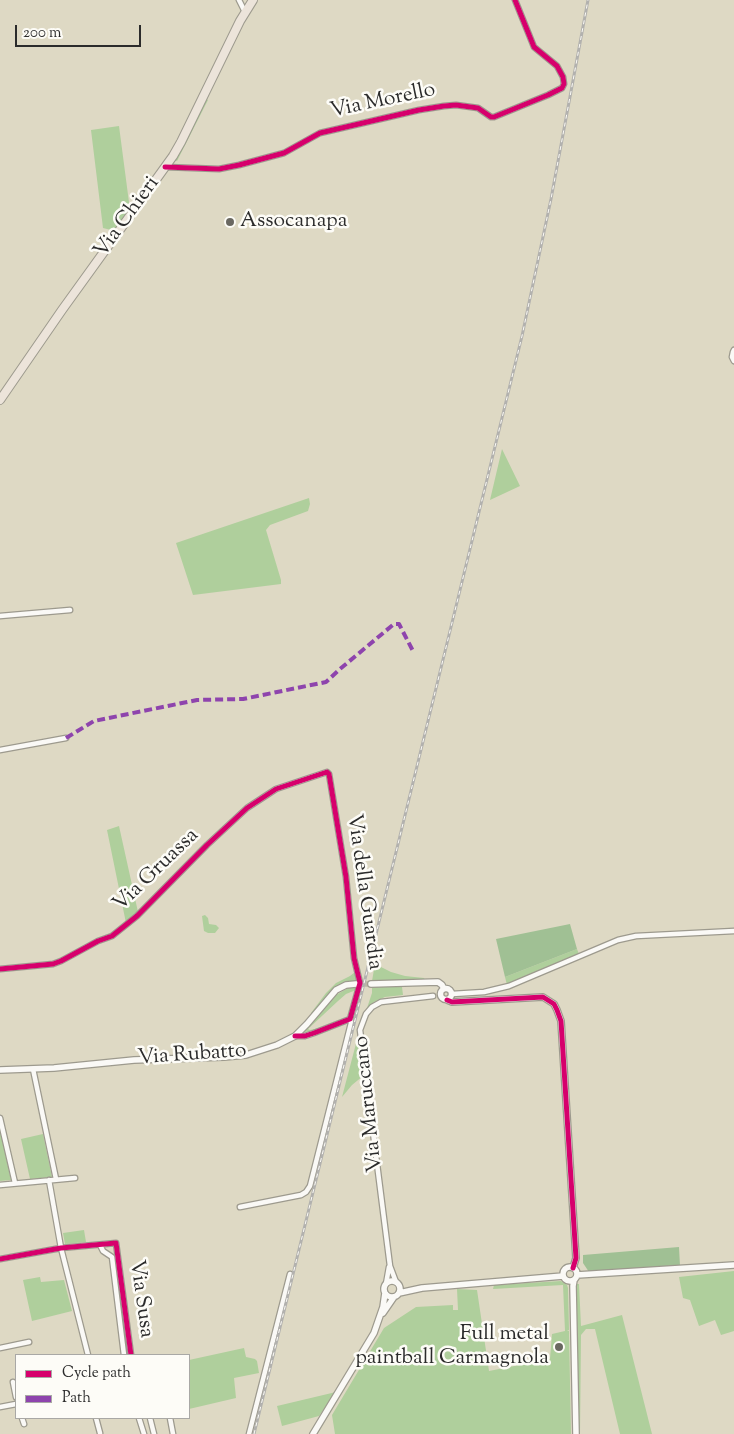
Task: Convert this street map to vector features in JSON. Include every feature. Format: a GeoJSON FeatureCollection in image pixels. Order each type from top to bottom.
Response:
{"type":"FeatureCollection","features":[{"type":"Feature","properties":{"kind":"main road","name":"Via Chieri"},"geometry":{"type":"LineString","coordinates":[[0,400],[62,310],[165,168],[181,142],[253,0]]}},
{"type":"Feature","properties":{"kind":"street"},"geometry":{"type":"LineString","coordinates":[[239,0],[246,12]]}},
{"type":"Feature","properties":{"kind":"street","name":"Via Morello"},"geometry":{"type":"LineString","coordinates":[[165,168],[219,169],[239,165],[284,153],[320,133],[444,106],[456,105],[478,108],[494,118],[548,95],[562,88],[564,84],[563,77],[557,66],[534,47],[515,0]]}},
{"type":"Feature","properties":{"kind":"street"},"geometry":{"type":"LineString","coordinates":[[734,350],[732,357],[734,361]]}},
{"type":"Feature","properties":{"kind":"street"},"geometry":{"type":"LineString","coordinates":[[0,616],[70,610]]}},
{"type":"Feature","properties":{"kind":"street"},"geometry":{"type":"LineString","coordinates":[[0,750],[66,738]]}},
{"type":"Feature","properties":{"kind":"street","name":"Via Gruassa"},"geometry":{"type":"LineString","coordinates":[[0,969],[53,964],[112,936],[140,912],[206,844],[247,808],[276,789],[327,772]]}},
{"type":"Feature","properties":{"kind":"street","name":"Via della Guardia"},"geometry":{"type":"LineString","coordinates":[[240,1207],[301,1195],[310,1186],[360,983],[354,958],[346,877],[329,774],[327,772]]}},
{"type":"Feature","properties":{"kind":"street"},"geometry":{"type":"LineString","coordinates":[[452,994],[484,992],[509,986],[609,944],[636,936],[734,931]]}},
{"type":"Feature","properties":{"kind":"street"},"geometry":{"type":"LineString","coordinates":[[371,984],[438,982],[452,994]]}},
{"type":"Feature","properties":{"kind":"street","name":"Via Rubatto"},"geometry":{"type":"LineString","coordinates":[[0,1070],[134,1060],[239,1056],[253,1053],[277,1045],[295,1036],[336,990],[346,984],[356,984]]}},
{"type":"Feature","properties":{"kind":"street"},"geometry":{"type":"LineString","coordinates":[[444,989],[440,992],[443,1000],[452,1002],[543,997],[554,1004],[561,1021],[576,1258],[570,1286],[574,1434]]}},
{"type":"Feature","properties":{"kind":"street"},"geometry":{"type":"LineString","coordinates":[[447,1000],[452,994]]}},
{"type":"Feature","properties":{"kind":"street","name":"Via Maruccano"},"geometry":{"type":"LineString","coordinates":[[397,1284],[390,1266],[360,1030],[366,1014],[372,1007],[381,1002],[433,996]]}},
{"type":"Feature","properties":{"kind":"street"},"geometry":{"type":"LineString","coordinates":[[295,1036],[314,1033],[350,1019]]}},
{"type":"Feature","properties":{"kind":"street"},"geometry":{"type":"LineString","coordinates":[[33,1069],[56,1180]]}},
{"type":"Feature","properties":{"kind":"street"},"geometry":{"type":"LineString","coordinates":[[0,1118],[15,1184]]}},
{"type":"Feature","properties":{"kind":"street"},"geometry":{"type":"LineString","coordinates":[[0,1184],[75,1178]]}},
{"type":"Feature","properties":{"kind":"street"},"geometry":{"type":"LineString","coordinates":[[49,1180],[61,1248],[88,1354]]}},
{"type":"Feature","properties":{"kind":"street","name":"Via Susa"},"geometry":{"type":"LineString","coordinates":[[0,1259],[61,1248],[116,1243],[132,1354]]}},
{"type":"Feature","properties":{"kind":"street","name":"Via Susa"},"geometry":{"type":"LineString","coordinates":[[100,1245],[103,1251],[112,1257],[124,1354]]}},
{"type":"Feature","properties":{"kind":"street"},"geometry":{"type":"LineString","coordinates":[[385,1293],[390,1297],[422,1288],[734,1265]]}},
{"type":"Feature","properties":{"kind":"street","name":"Via Maruccano"},"geometry":{"type":"LineString","coordinates":[[386,1284],[390,1266]]}},
{"type":"Feature","properties":{"kind":"street"},"geometry":{"type":"LineString","coordinates":[[571,1278],[564,1270],[570,1267],[573,1268]]}},
{"type":"Feature","properties":{"kind":"street"},"geometry":{"type":"LineString","coordinates":[[249,1434],[290,1274]]}},
{"type":"Feature","properties":{"kind":"street"},"geometry":{"type":"LineString","coordinates":[[313,1434],[374,1333],[383,1307],[384,1287],[386,1284],[390,1282],[422,1288]]}},
{"type":"Feature","properties":{"kind":"street"},"geometry":{"type":"LineString","coordinates":[[379,1319],[400,1289],[397,1284]]}},
{"type":"Feature","properties":{"kind":"street"},"geometry":{"type":"LineString","coordinates":[[0,1348],[29,1342]]}},
{"type":"Feature","properties":{"kind":"street"},"geometry":{"type":"LineString","coordinates":[[13,1382],[15,1392]]}},
{"type":"Feature","properties":{"kind":"street"},"geometry":{"type":"LineString","coordinates":[[0,1407],[15,1404]]}},
{"type":"Feature","properties":{"kind":"street"},"geometry":{"type":"LineString","coordinates":[[22,1419],[24,1424]]}},
{"type":"Feature","properties":{"kind":"street"},"geometry":{"type":"LineString","coordinates":[[96,1419],[99,1434]]}},
{"type":"Feature","properties":{"kind":"street"},"geometry":{"type":"LineString","coordinates":[[139,1419],[144,1434]]}},
{"type":"Feature","properties":{"kind":"street"},"geometry":{"type":"LineString","coordinates":[[150,1419],[154,1434]]}},
{"type":"Feature","properties":{"kind":"street"},"geometry":{"type":"LineString","coordinates":[[170,1419],[173,1434]]}},
{"type":"Feature","properties":{"kind":"green space"},"geometry":{"type":"Polygon","coordinates":[[[206,99],[208,100],[177,161],[175,160],[206,99]]]}},
{"type":"Feature","properties":{"kind":"green space"},"geometry":{"type":"Polygon","coordinates":[[[119,126],[130,210],[115,231],[103,228],[91,130],[119,126]]]}},
{"type":"Feature","properties":{"kind":"green space"},"geometry":{"type":"Polygon","coordinates":[[[502,449],[520,486],[490,500],[502,449]]]}},
{"type":"Feature","properties":{"kind":"green space"},"geometry":{"type":"Polygon","coordinates":[[[309,498],[308,511],[270,525],[266,530],[281,584],[193,595],[176,543],[309,498]]]}},
{"type":"Feature","properties":{"kind":"green space"},"geometry":{"type":"Polygon","coordinates":[[[119,826],[138,912],[126,923],[107,830],[119,826]]]}},
{"type":"Feature","properties":{"kind":"green space"},"geometry":{"type":"Polygon","coordinates":[[[205,915],[208,918],[209,924],[216,925],[219,928],[215,933],[204,931],[202,916],[205,915]]]}},
{"type":"Feature","properties":{"kind":"green space"},"geometry":{"type":"Polygon","coordinates":[[[570,924],[577,949],[505,977],[496,939],[570,924]]]}},
{"type":"Feature","properties":{"kind":"green space"},"geometry":{"type":"Polygon","coordinates":[[[577,949],[579,954],[507,985],[505,977],[577,949]]]}},
{"type":"Feature","properties":{"kind":"green space"},"geometry":{"type":"Polygon","coordinates":[[[376,958],[381,967],[391,972],[424,978],[425,980],[372,981],[376,958]]]}},
{"type":"Feature","properties":{"kind":"green space"},"geometry":{"type":"Polygon","coordinates":[[[355,972],[358,981],[341,984],[332,991],[312,1015],[311,1013],[326,993],[336,983],[355,972]]]}},
{"type":"Feature","properties":{"kind":"green space"},"geometry":{"type":"Polygon","coordinates":[[[357,986],[356,990],[346,994],[308,1029],[319,1029],[305,1032],[336,995],[350,987],[357,986]]]}},
{"type":"Feature","properties":{"kind":"green space"},"geometry":{"type":"Polygon","coordinates":[[[372,987],[402,987],[403,995],[385,997],[374,1002],[366,1011],[372,987]]]}},
{"type":"Feature","properties":{"kind":"green space"},"geometry":{"type":"Polygon","coordinates":[[[358,1036],[363,1076],[342,1097],[358,1036]]]}},
{"type":"Feature","properties":{"kind":"green space"},"geometry":{"type":"Polygon","coordinates":[[[0,1130],[11,1180],[0,1181],[0,1130]]]}},
{"type":"Feature","properties":{"kind":"green space"},"geometry":{"type":"Polygon","coordinates":[[[43,1134],[52,1177],[30,1179],[21,1139],[43,1134]]]}},
{"type":"Feature","properties":{"kind":"green space"},"geometry":{"type":"Polygon","coordinates":[[[84,1230],[86,1242],[65,1244],[63,1233],[84,1230]]]}},
{"type":"Feature","properties":{"kind":"green space"},"geometry":{"type":"Polygon","coordinates":[[[679,1247],[680,1266],[589,1272],[583,1263],[583,1255],[679,1247]]]}},
{"type":"Feature","properties":{"kind":"green space"},"geometry":{"type":"Polygon","coordinates":[[[734,1271],[734,1331],[721,1335],[715,1320],[699,1326],[690,1300],[683,1298],[679,1277],[734,1271]]]}},
{"type":"Feature","properties":{"kind":"green space"},"geometry":{"type":"Polygon","coordinates":[[[40,1277],[41,1282],[64,1280],[72,1311],[32,1321],[23,1280],[40,1277]]]}},
{"type":"Feature","properties":{"kind":"green space"},"geometry":{"type":"Polygon","coordinates":[[[561,1281],[568,1288],[569,1330],[567,1331],[569,1331],[571,1434],[335,1434],[332,1415],[384,1328],[416,1307],[453,1305],[453,1310],[458,1310],[457,1289],[477,1290],[489,1371],[550,1359],[552,1334],[565,1331],[563,1285],[493,1289],[494,1285],[561,1281]]]}},
{"type":"Feature","properties":{"kind":"green space"},"geometry":{"type":"Polygon","coordinates":[[[576,1284],[579,1284],[581,1326],[622,1315],[652,1434],[620,1434],[595,1329],[586,1329],[581,1335],[580,1434],[578,1434],[576,1284]]]}},
{"type":"Feature","properties":{"kind":"green space"},"geometry":{"type":"Polygon","coordinates":[[[244,1348],[246,1357],[257,1361],[259,1373],[234,1378],[236,1398],[190,1409],[190,1360],[244,1348]]]}},
{"type":"Feature","properties":{"kind":"green space"},"geometry":{"type":"Polygon","coordinates":[[[336,1392],[319,1416],[282,1426],[277,1406],[336,1392]]]}},
{"type":"Feature","properties":{"kind":"tunnel"},"geometry":{"type":"LineString","coordinates":[[356,984],[371,984]]}},
{"type":"Feature","properties":{"kind":"railway"},"geometry":{"type":"LineString","coordinates":[[254,1434],[522,336],[551,199],[588,0]]}},
{"type":"Feature","properties":{"kind":"marked path"},"geometry":{"type":"LineString","coordinates":[[66,738],[94,721],[197,700],[243,699],[326,682],[394,624],[399,624],[413,651]]}},
{"type":"Feature","properties":{"kind":"cycle path"},"geometry":{"type":"LineString","coordinates":[[165,167],[219,169],[284,153],[320,133],[419,110],[456,105],[478,108],[494,117],[548,95],[562,88],[564,84],[563,77],[557,66],[534,47],[515,0]]}},
{"type":"Feature","properties":{"kind":"cycle path"},"geometry":{"type":"LineString","coordinates":[[0,969],[53,964],[112,936],[137,916],[207,845],[247,808],[276,789],[327,772],[329,774],[346,877],[354,958],[360,983],[350,1019],[305,1036],[295,1036]]}},
{"type":"Feature","properties":{"kind":"cycle path"},"geometry":{"type":"LineString","coordinates":[[447,1000],[452,1002],[543,997],[554,1004],[557,1010],[561,1021],[576,1258],[573,1268]]}},
{"type":"Feature","properties":{"kind":"cycle path"},"geometry":{"type":"LineString","coordinates":[[0,1259],[61,1248],[116,1243],[131,1354]]}},
{"type":"Feature","properties":{"kind":"place","name":"Assocanapa"},"geometry":{"type":"Point","coordinates":[230,222]}},
{"type":"Feature","properties":{"kind":"place","name":"Full metal paintball Carmagnola"},"geometry":{"type":"Point","coordinates":[559,1347]}}]}
